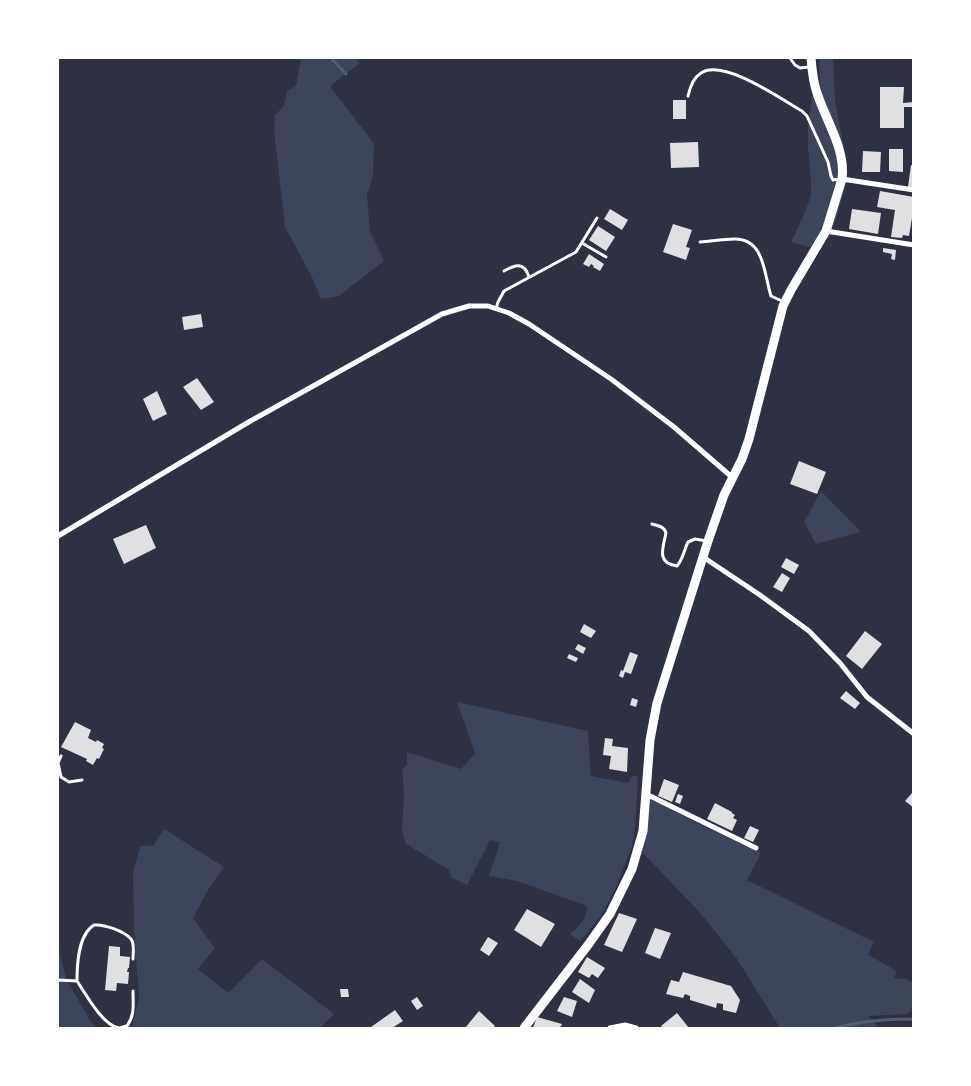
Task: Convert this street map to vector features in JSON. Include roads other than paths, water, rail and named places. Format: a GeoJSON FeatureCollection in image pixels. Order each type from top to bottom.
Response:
{"type":"FeatureCollection","features":[{"type":"Feature","properties":{"kind":"main road"},"geometry":{"type":"LineString","coordinates":[[524,1028],[610,914],[632,869],[644,831],[650,740],[657,703],[708,541],[724,496],[742,459],[749,439],[782,306],[826,231],[842,179],[843,171],[836,138],[814,85],[812,62]]}},
{"type":"Feature","properties":{"kind":"street"},"geometry":{"type":"LineString","coordinates":[[842,179],[914,190]]}},
{"type":"Feature","properties":{"kind":"street"},"geometry":{"type":"LineString","coordinates":[[826,231],[914,245]]}},
{"type":"Feature","properties":{"kind":"street"},"geometry":{"type":"LineString","coordinates":[[58,536],[247,423],[442,314],[469,306],[488,306],[509,313],[529,324],[611,379],[674,427],[733,478]]}},
{"type":"Feature","properties":{"kind":"street"},"geometry":{"type":"LineString","coordinates":[[703,557],[760,595],[808,631],[840,663],[867,697],[914,734]]}},
{"type":"Feature","properties":{"kind":"street"},"geometry":{"type":"LineString","coordinates":[[646,794],[756,848]]}},
{"type":"Feature","properties":{"kind":"street"},"geometry":{"type":"LineString","coordinates":[[610,1028],[625,1025],[636,1028]]}},
{"type":"Feature","properties":{"kind":"lane"},"geometry":{"type":"LineString","coordinates":[[790,58],[800,68],[812,62]]}},
{"type":"Feature","properties":{"kind":"lane"},"geometry":{"type":"LineString","coordinates":[[688,96],[696,76],[710,69],[719,69],[744,78],[802,111],[807,116],[828,162],[833,180],[842,179]]}},
{"type":"Feature","properties":{"kind":"lane"},"geometry":{"type":"LineString","coordinates":[[496,309],[504,291],[576,252],[598,218]]}},
{"type":"Feature","properties":{"kind":"lane"},"geometry":{"type":"LineString","coordinates":[[700,242],[736,238],[750,243],[761,256],[771,296],[784,302]]}},
{"type":"Feature","properties":{"kind":"lane"},"geometry":{"type":"LineString","coordinates":[[582,243],[606,257]]}},
{"type":"Feature","properties":{"kind":"lane"},"geometry":{"type":"LineString","coordinates":[[504,271],[513,266],[520,266],[525,268],[529,277]]}},
{"type":"Feature","properties":{"kind":"lane"},"geometry":{"type":"LineString","coordinates":[[652,524],[665,529],[662,555],[666,563],[671,565],[677,566],[682,559],[688,542],[695,539],[708,541]]}},
{"type":"Feature","properties":{"kind":"lane"},"geometry":{"type":"LineString","coordinates":[[58,782],[61,777],[58,763],[61,756]]}},
{"type":"Feature","properties":{"kind":"lane"},"geometry":{"type":"LineString","coordinates":[[61,777],[69,782],[82,780]]}},
{"type":"Feature","properties":{"kind":"lane"},"geometry":{"type":"LineString","coordinates":[[132,992],[133,1013],[131,1021],[127,1026],[118,1028],[108,1023],[99,1013],[77,981],[77,968],[84,936],[94,925],[110,927],[131,939],[134,959]]}},
{"type":"Feature","properties":{"kind":"lane"},"geometry":{"type":"LineString","coordinates":[[58,980],[77,981]]}},
{"type":"Feature","properties":{"kind":"waterway"},"geometry":{"type":"LineString","coordinates":[[331,58],[346,74]]}},
{"type":"Feature","properties":{"kind":"waterway"},"geometry":{"type":"LineString","coordinates":[[835,1028],[874,1021],[914,1019]]}}]}
